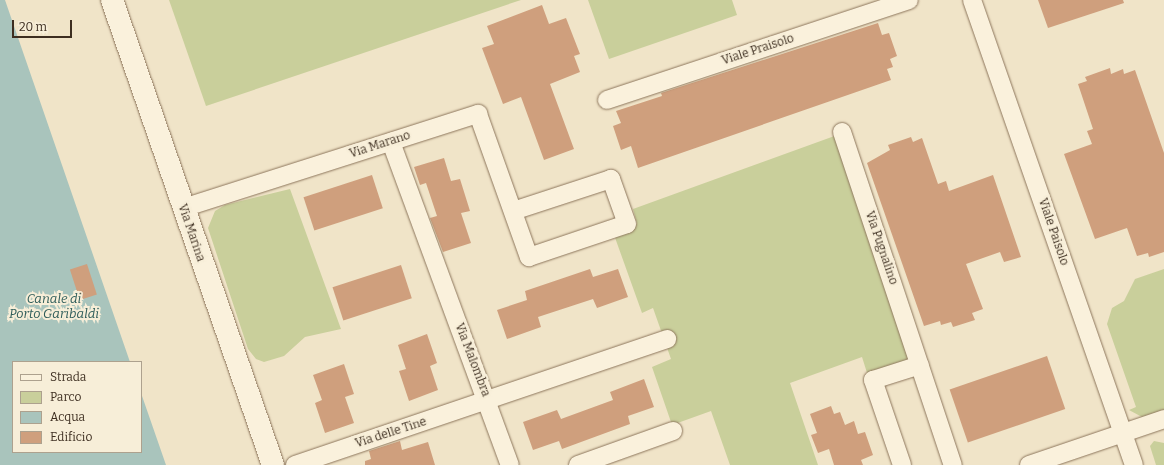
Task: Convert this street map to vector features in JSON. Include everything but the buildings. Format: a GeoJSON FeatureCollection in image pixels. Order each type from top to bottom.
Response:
{"type":"FeatureCollection","features":[{"type":"Feature","properties":{"kind":"street","name":"Via Marina"},"geometry":{"type":"LineString","coordinates":[[112,0],[182,208],[273,465]]}},
{"type":"Feature","properties":{"kind":"street","name":"Viale Praisolo"},"geometry":{"type":"LineString","coordinates":[[607,100],[909,0]]}},
{"type":"Feature","properties":{"kind":"street","name":"Viale Paisolo"},"geometry":{"type":"LineString","coordinates":[[972,0],[1134,465]]}},
{"type":"Feature","properties":{"kind":"street","name":"Via Marano"},"geometry":{"type":"LineString","coordinates":[[182,208],[478,114],[513,212]]}},
{"type":"Feature","properties":{"kind":"street","name":"Via Pugnalino"},"geometry":{"type":"LineString","coordinates":[[842,132],[954,465]]}},
{"type":"Feature","properties":{"kind":"street","name":"Via Malombra"},"geometry":{"type":"LineString","coordinates":[[391,142],[487,402],[667,339]]}},
{"type":"Feature","properties":{"kind":"street"},"geometry":{"type":"LineString","coordinates":[[611,178],[627,224],[529,257],[513,212],[611,178]]}},
{"type":"Feature","properties":{"kind":"street"},"geometry":{"type":"LineString","coordinates":[[902,465],[873,380],[920,365]]}},
{"type":"Feature","properties":{"kind":"street"},"geometry":{"type":"LineString","coordinates":[[487,402],[510,465]]}},
{"type":"Feature","properties":{"kind":"street","name":"Via delle Tine"},"geometry":{"type":"LineString","coordinates":[[295,465],[487,402]]}},
{"type":"Feature","properties":{"kind":"street"},"geometry":{"type":"LineString","coordinates":[[1029,465],[1164,419]]}},
{"type":"Feature","properties":{"kind":"street"},"geometry":{"type":"LineString","coordinates":[[578,465],[673,431]]}},
{"type":"Feature","properties":{"kind":"green space"},"geometry":{"type":"Polygon","coordinates":[[[169,0],[521,0],[206,106],[169,0]]]}},
{"type":"Feature","properties":{"kind":"green space"},"geometry":{"type":"Polygon","coordinates":[[[588,0],[732,0],[737,15],[609,59],[588,0]]]}},
{"type":"Feature","properties":{"kind":"green space"},"geometry":{"type":"Polygon","coordinates":[[[840,134],[916,360],[868,376],[862,357],[790,383],[818,465],[730,465],[711,411],[672,425],[652,367],[671,359],[653,308],[642,313],[613,232],[637,224],[633,209],[840,134]]]}},
{"type":"Feature","properties":{"kind":"green space"},"geometry":{"type":"Polygon","coordinates":[[[290,189],[341,329],[305,337],[284,356],[264,362],[256,359],[248,349],[208,228],[215,211],[225,205],[290,189]]]}},
{"type":"Feature","properties":{"kind":"green space"},"geometry":{"type":"Polygon","coordinates":[[[1164,269],[1164,410],[1142,417],[1129,410],[1136,407],[1107,324],[1112,308],[1124,301],[1135,279],[1164,269]]]}},
{"type":"Feature","properties":{"kind":"green space"},"geometry":{"type":"Polygon","coordinates":[[[1154,441],[1164,443],[1164,465],[1156,465],[1150,446],[1154,441]]]}},
{"type":"Feature","properties":{"kind":"water","name":"Canale di Porto Garibaldi"},"geometry":{"type":"Polygon","coordinates":[[[0,0],[5,0],[130,361],[12,361],[12,453],[142,453],[142,396],[166,465],[0,465],[0,0]]]}}]}
